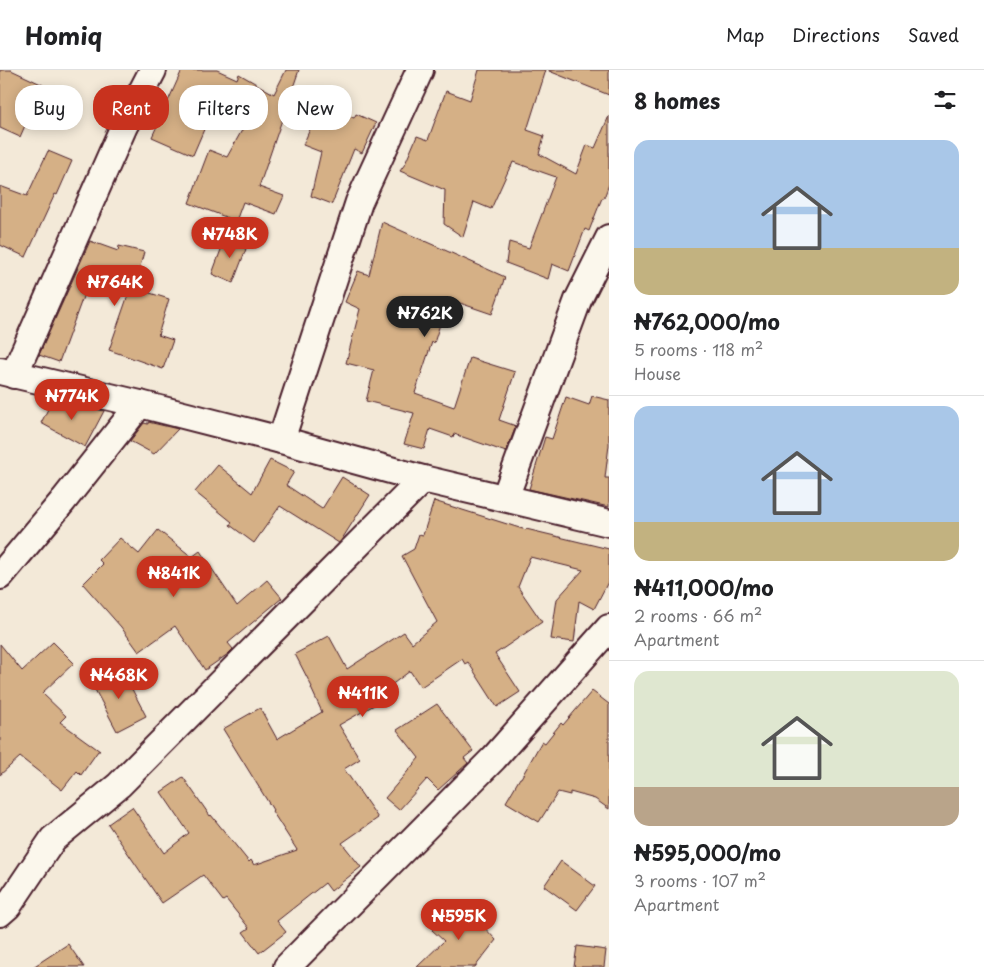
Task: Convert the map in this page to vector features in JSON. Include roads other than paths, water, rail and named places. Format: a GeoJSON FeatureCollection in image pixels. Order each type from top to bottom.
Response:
{"type":"FeatureCollection","features":[{"type":"Feature","properties":{"kind":"street"},"geometry":{"type":"LineString","coordinates":[[153,70],[124,126],[7,373],[140,404],[423,479],[609,523]]}},
{"type":"Feature","properties":{"kind":"street"},"geometry":{"type":"LineString","coordinates":[[280,440],[359,202],[420,70]]}},
{"type":"Feature","properties":{"kind":"street"},"geometry":{"type":"LineString","coordinates":[[505,498],[578,300],[609,238]]}},
{"type":"Feature","properties":{"kind":"street"},"geometry":{"type":"LineString","coordinates":[[0,576],[63,501],[140,404]]}},
{"type":"Feature","properties":{"kind":"street"},"geometry":{"type":"LineString","coordinates":[[0,913],[8,906],[53,840],[119,785],[423,479]]}},
{"type":"Feature","properties":{"kind":"street"},"geometry":{"type":"LineString","coordinates":[[287,967],[494,758],[609,628]]}}]}
